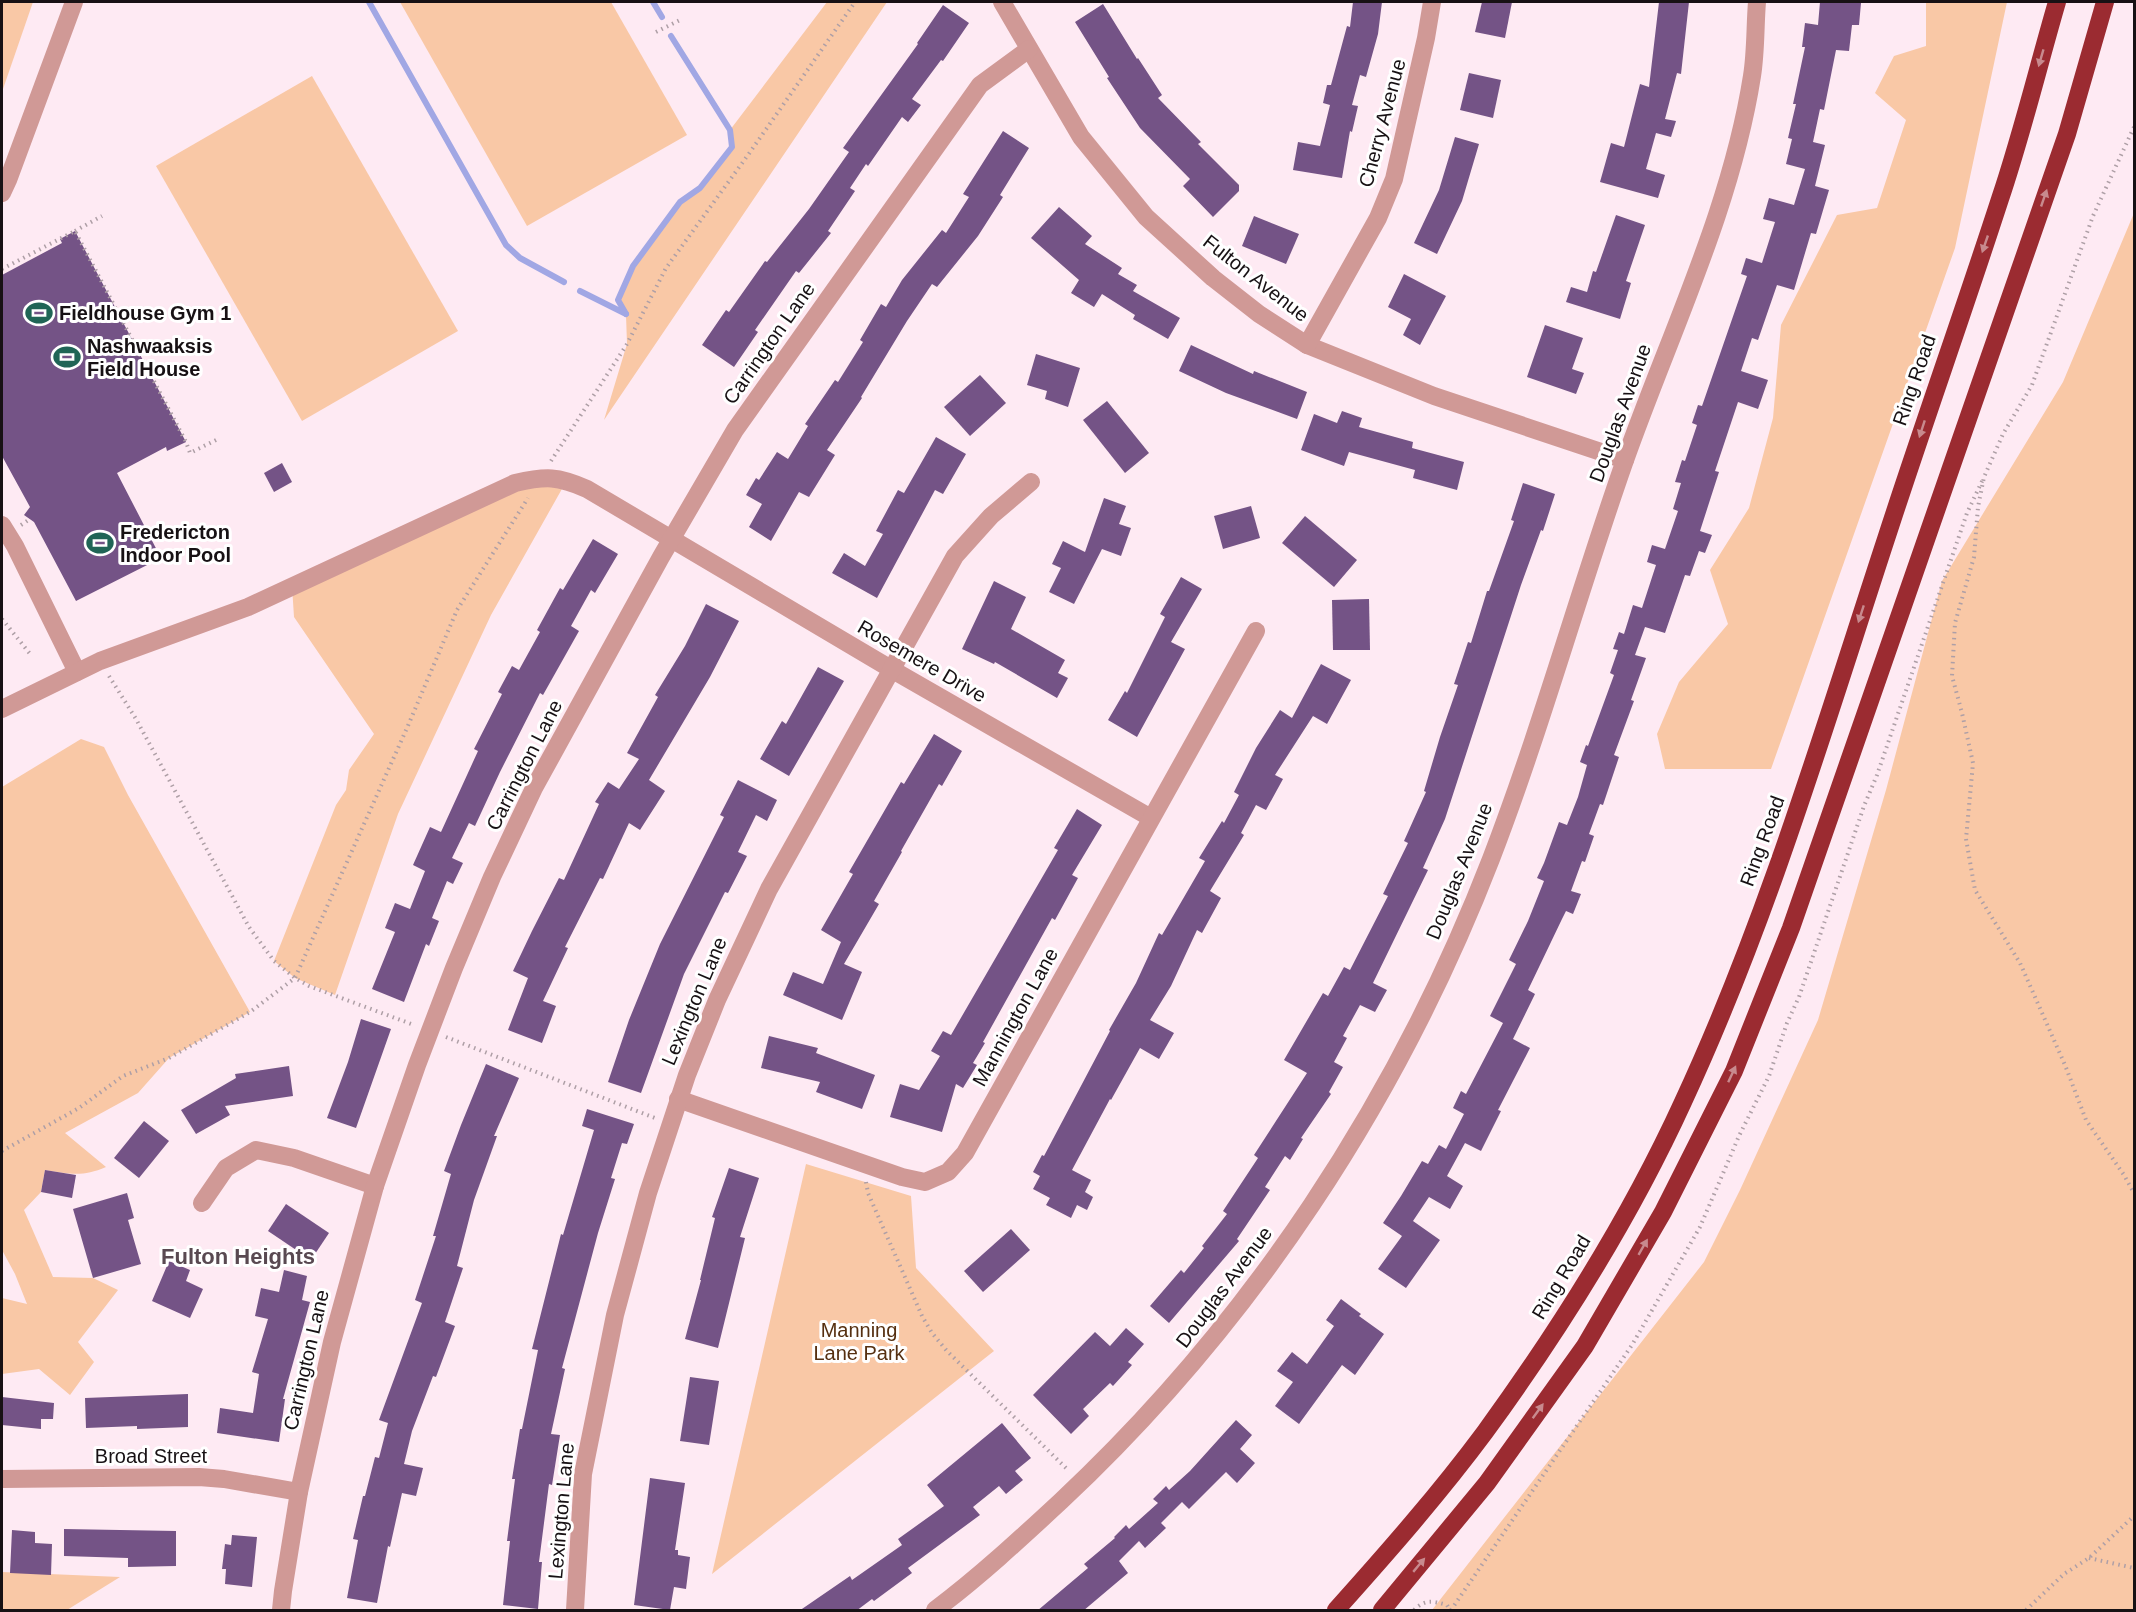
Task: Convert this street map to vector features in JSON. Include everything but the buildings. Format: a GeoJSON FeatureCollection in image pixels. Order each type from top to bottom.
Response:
{"type":"FeatureCollection","features":[{"type":"Feature","properties":{"kind":"highway","name":"Ring Road"},"geometry":{"type":"LineString","coordinates":[[1336,1611],[1409,1528],[1484,1434],[1556,1329],[1617,1228],[1682,1104],[1720,1018],[1791,830],[1930,403],[2002,195],[2057,2]]}},
{"type":"Feature","properties":{"kind":"highway"},"geometry":{"type":"LineString","coordinates":[[2067,134],[2105,2]]}},
{"type":"Feature","properties":{"kind":"highway"},"geometry":{"type":"LineString","coordinates":[[1382,1611],[1487,1483],[1585,1346],[1663,1212],[1734,1071],[1791,928],[2115,2]]}},
{"type":"Feature","properties":{"kind":"street"},"geometry":{"type":"LineString","coordinates":[[2,193],[74,2]]}},
{"type":"Feature","properties":{"kind":"street","name":"Fulton Avenue"},"geometry":{"type":"LineString","coordinates":[[1002,2],[1081,137],[1146,217],[1214,278],[1259,314],[1307,345],[1434,396],[1625,460]]}},
{"type":"Feature","properties":{"kind":"street","name":"Cherry Avenue"},"geometry":{"type":"LineString","coordinates":[[1307,345],[1378,218],[1394,178],[1432,2]]}},
{"type":"Feature","properties":{"kind":"street","name":"Douglas Avenue"},"geometry":{"type":"LineString","coordinates":[[935,1611],[1014,1545],[1081,1483],[1189,1369],[1293,1233],[1341,1161],[1388,1080],[1429,1001],[1491,859],[1625,460],[1711,231],[1741,130],[1753,71],[1757,2]]}},
{"type":"Feature","properties":{"kind":"street","name":"Carrington Lane"},"geometry":{"type":"LineString","coordinates":[[281,1611],[282,1591],[298,1492],[332,1342],[375,1186],[430,1031],[492,877],[534,788],[672,538],[735,430],[980,84],[1029,49]]}},
{"type":"Feature","properties":{"kind":"street"},"geometry":{"type":"LineString","coordinates":[[2,709],[100,661],[248,607],[515,483],[542,477]]}},
{"type":"Feature","properties":{"kind":"street","name":"Rosemere Drive"},"geometry":{"type":"LineString","coordinates":[[542,477],[567,480],[587,489],[891,669],[1151,818]]}},
{"type":"Feature","properties":{"kind":"street","name":"Lexington Lane"},"geometry":{"type":"LineString","coordinates":[[575,1611],[583,1474],[615,1315],[648,1193],[670,1123],[717,1000],[769,889],[955,556],[991,516],[1031,482]]}},
{"type":"Feature","properties":{"kind":"street"},"geometry":{"type":"LineString","coordinates":[[2,525],[15,546],[77,672]]}},
{"type":"Feature","properties":{"kind":"street","name":"Mannington Lane"},"geometry":{"type":"LineString","coordinates":[[678,1099],[902,1178],[925,1182],[948,1172],[965,1153],[1257,631]]}},
{"type":"Feature","properties":{"kind":"street"},"geometry":{"type":"LineString","coordinates":[[202,1203],[226,1168],[256,1150],[294,1158],[375,1186]]}},
{"type":"Feature","properties":{"kind":"street","name":"Broad Street"},"geometry":{"type":"LineString","coordinates":[[2,1479],[199,1477],[298,1492]]}},
{"type":"Feature","properties":{"kind":"path"},"geometry":{"type":"LineString","coordinates":[[2,1151],[79,1108],[123,1076],[169,1058],[249,1012],[296,978],[457,610],[627,344],[666,268],[748,156],[855,2]]}},
{"type":"Feature","properties":{"kind":"path"},"geometry":{"type":"LineString","coordinates":[[656,32],[680,20]]}},
{"type":"Feature","properties":{"kind":"path"},"geometry":{"type":"LineString","coordinates":[[2134,127],[2093,216],[2032,385],[2003,434],[1984,477],[1978,507],[1974,557],[1955,623],[1952,676],[1973,763],[1966,839],[1975,890],[2020,963],[2065,1065],[2086,1120],[2134,1193]]}},
{"type":"Feature","properties":{"kind":"path"},"geometry":{"type":"LineString","coordinates":[[2,269],[102,216]]}},
{"type":"Feature","properties":{"kind":"path"},"geometry":{"type":"LineString","coordinates":[[75,231],[190,453],[218,440]]}},
{"type":"Feature","properties":{"kind":"path"},"geometry":{"type":"LineString","coordinates":[[2,621],[31,655]]}},
{"type":"Feature","properties":{"kind":"path"},"geometry":{"type":"LineString","coordinates":[[107,673],[136,719],[249,927],[274,961],[309,986],[670,1123]]}},
{"type":"Feature","properties":{"kind":"path"},"geometry":{"type":"LineString","coordinates":[[871,1166],[866,1179],[868,1193],[932,1334],[1081,1483]]}},
{"type":"Feature","properties":{"kind":"path"},"geometry":{"type":"LineString","coordinates":[[2026,1611],[2064,1574],[2090,1558],[2134,1516]]}},
{"type":"Feature","properties":{"kind":"path"},"geometry":{"type":"LineString","coordinates":[[2090,1558],[2134,1568]]}},
{"type":"Feature","properties":{"kind":"path"},"geometry":{"type":"LineString","coordinates":[[1414,1611],[1421,1604],[1433,1601],[1448,1605],[1450,1611]]}},
{"type":"Feature","properties":{"kind":"green space"},"geometry":{"type":"Polygon","coordinates":[[[2,2],[33,2],[3,89],[2,89],[2,2]]]}},
{"type":"Feature","properties":{"kind":"green space"},"geometry":{"type":"Polygon","coordinates":[[[400,2],[611,2],[687,135],[527,226],[400,2]]]}},
{"type":"Feature","properties":{"kind":"green space"},"geometry":{"type":"Polygon","coordinates":[[[827,2],[887,2],[604,420],[627,344],[626,315],[618,300],[633,266],[680,202],[700,188],[732,147],[730,130],[827,2]]]}},
{"type":"Feature","properties":{"kind":"green space"},"geometry":{"type":"Polygon","coordinates":[[[1926,2],[2007,2],[1955,248],[1771,769],[1665,769],[1657,734],[1679,682],[1728,624],[1710,570],[1749,508],[1773,418],[1781,325],[1837,215],[1877,208],[1906,120],[1875,93],[1894,56],[1926,46],[1926,2]]]}},
{"type":"Feature","properties":{"kind":"green space"},"geometry":{"type":"Polygon","coordinates":[[[312,76],[458,331],[302,421],[156,166],[312,76]]]}},
{"type":"Feature","properties":{"kind":"green space"},"geometry":{"type":"Polygon","coordinates":[[[2134,213],[2134,1610],[1432,1610],[1704,1262],[1740,1190],[1818,1020],[1886,790],[1942,581],[2063,382],[2134,213]]]}},
{"type":"Feature","properties":{"kind":"green space"},"geometry":{"type":"Polygon","coordinates":[[[567,480],[491,615],[398,814],[335,995],[295,978],[274,961],[336,805],[346,790],[349,770],[374,734],[294,617],[292,586],[515,483],[567,480]]]}},
{"type":"Feature","properties":{"kind":"green space"},"geometry":{"type":"Polygon","coordinates":[[[81,739],[104,747],[128,795],[250,1012],[169,1058],[138,1093],[65,1133],[106,1167],[76,1174],[45,1170],[41,1192],[24,1210],[53,1277],[93,1278],[118,1290],[78,1342],[94,1362],[70,1395],[39,1369],[2,1374],[2,1298],[27,1304],[2,1250],[2,787],[81,739]]]}},
{"type":"Feature","properties":{"kind":"green space","name":"Manning Lane Park"},"geometry":{"type":"Polygon","coordinates":[[[806,1164],[911,1196],[916,1268],[994,1351],[712,1574],[806,1164]]]}},
{"type":"Feature","properties":{"kind":"green space"},"geometry":{"type":"Polygon","coordinates":[[[2,1572],[120,1577],[67,1610],[2,1610],[2,1572]]]}},
{"type":"Feature","properties":{"kind":"waterway"},"geometry":{"type":"LineString","coordinates":[[369,2],[506,245],[520,258],[564,282]]}},
{"type":"Feature","properties":{"kind":"waterway"},"geometry":{"type":"LineString","coordinates":[[653,2],[662,17]]}},
{"type":"Feature","properties":{"kind":"waterway"},"geometry":{"type":"LineString","coordinates":[[626,314],[618,300],[633,266],[680,202],[700,188],[732,147],[730,130],[671,36]]}},
{"type":"Feature","properties":{"kind":"waterway"},"geometry":{"type":"LineString","coordinates":[[580,291],[626,314]]}},
{"type":"Feature","properties":{"kind":"place","name":"Fieldhouse Gym 1"},"geometry":{"type":"Point","coordinates":[39,313]}},
{"type":"Feature","properties":{"kind":"place","name":"Nashwaaksis Field House"},"geometry":{"type":"Point","coordinates":[67,357]}},
{"type":"Feature","properties":{"kind":"place","name":"Fredericton Indoor Pool"},"geometry":{"type":"Point","coordinates":[100,543]}},
{"type":"Feature","properties":{"kind":"district","name":"Fulton Heights"},"geometry":{"type":"Point","coordinates":[238,1256]}}]}
